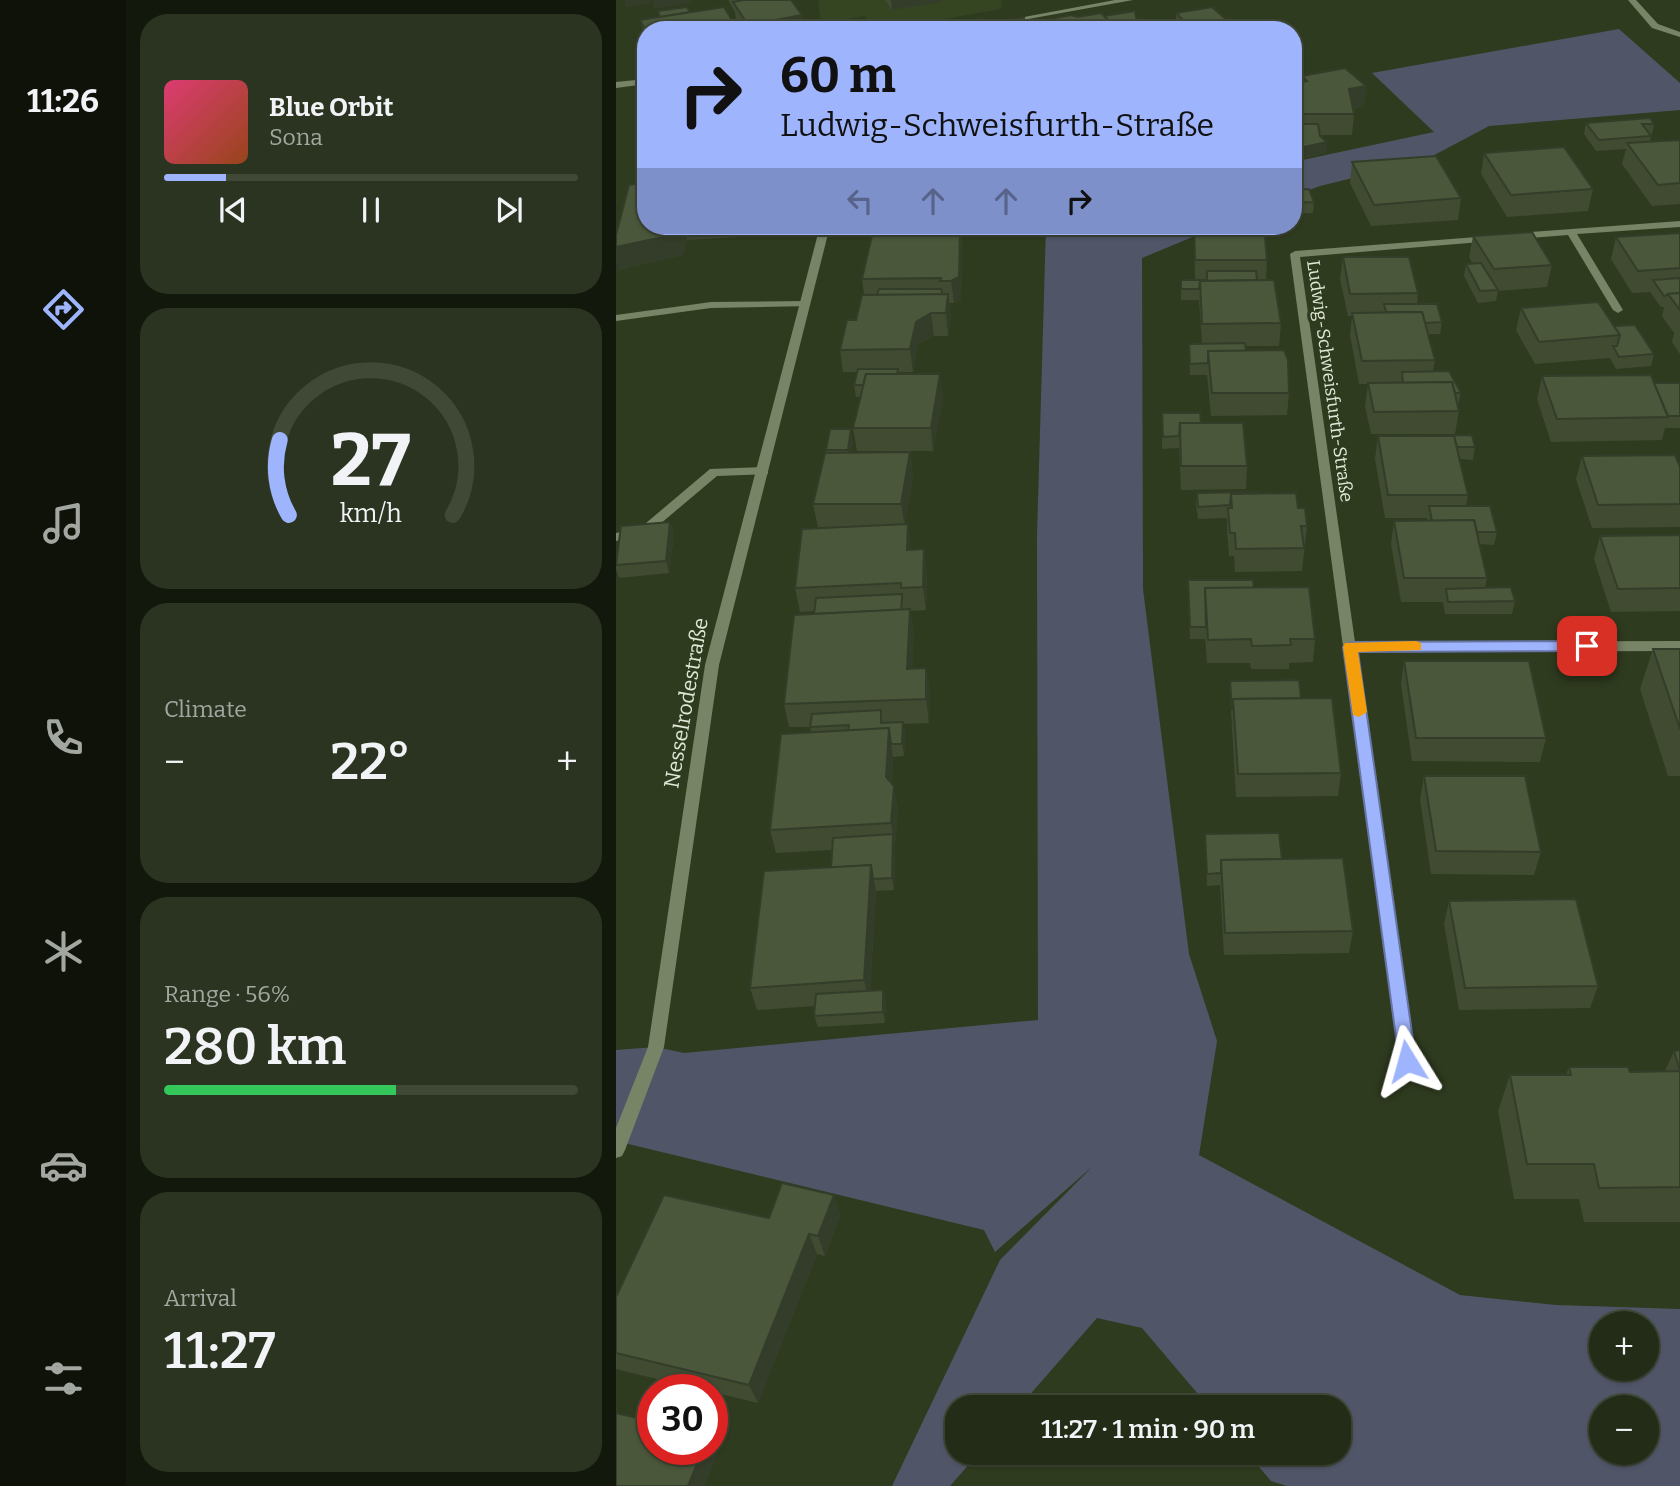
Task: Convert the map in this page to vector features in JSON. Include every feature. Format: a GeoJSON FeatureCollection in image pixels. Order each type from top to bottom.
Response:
{"type":"FeatureCollection","features":[{"type":"Feature","properties":{"kind":"street"},"geometry":{"type":"LineString","coordinates":[[1007,21],[1129,0]]}},
{"type":"Feature","properties":{"kind":"street"},"geometry":{"type":"LineString","coordinates":[[1632,0],[1655,26],[1677,34],[1680,40]]}},
{"type":"Feature","properties":{"kind":"street"},"geometry":{"type":"LineString","coordinates":[[616,85],[637,82]]}},
{"type":"Feature","properties":{"kind":"street","name":"Ludwig-Schweisfurth-Straße"},"geometry":{"type":"LineString","coordinates":[[1407,1061],[1295,254],[1680,224]]}},
{"type":"Feature","properties":{"kind":"street"},"geometry":{"type":"LineString","coordinates":[[1571,232],[1618,310]]}},
{"type":"Feature","properties":{"kind":"street","name":"Nesselrodestraße"},"geometry":{"type":"LineString","coordinates":[[616,1150],[656,1047],[712,665],[823,235]]}},
{"type":"Feature","properties":{"kind":"street"},"geometry":{"type":"LineString","coordinates":[[616,318],[710,305],[806,304]]}},
{"type":"Feature","properties":{"kind":"street"},"geometry":{"type":"LineString","coordinates":[[616,537],[643,532],[715,471],[764,471]]}},
{"type":"Feature","properties":{"kind":"street"},"geometry":{"type":"LineString","coordinates":[[1350,647],[1680,646]]}},
{"type":"Feature","properties":{"kind":"shaded area"},"geometry":{"type":"Polygon","coordinates":[[[818,0],[1002,0],[1001,9],[934,21],[868,21],[865,16],[821,21],[818,0]]]}},
{"type":"Feature","properties":{"kind":"shaded area"},"geometry":{"type":"Polygon","coordinates":[[[1619,29],[1680,83],[1680,110],[1489,126],[1425,160],[1302,193],[1302,160],[1434,132],[1372,73],[1619,29]]]}},
{"type":"Feature","properties":{"kind":"shaded area"},"geometry":{"type":"Polygon","coordinates":[[[1046,235],[1197,235],[1142,258],[1143,589],[1189,954],[1217,1041],[1199,1155],[1460,1295],[1556,1305],[1680,1309],[1680,1486],[1287,1486],[1271,1481],[1257,1465],[1351,1465],[1351,1395],[1199,1395],[1142,1328],[1097,1318],[1030,1395],[945,1395],[945,1465],[968,1465],[950,1486],[892,1486],[1000,1260],[1093,1166],[995,1252],[984,1230],[616,1141],[616,1050],[656,1047],[684,1053],[1038,1020],[1037,536],[1046,235]]]}},
{"type":"Feature","properties":{"kind":"building"},"geometry":{"type":"Polygon","coordinates":[[[791,0],[802,15],[770,21],[745,21],[733,2],[791,0]]]}},
{"type":"Feature","properties":{"kind":"building"},"geometry":{"type":"Polygon","coordinates":[[[687,7],[690,12],[660,17],[658,11],[687,7]]]}},
{"type":"Feature","properties":{"kind":"building"},"geometry":{"type":"Polygon","coordinates":[[[724,7],[732,21],[641,21],[724,7]]]}},
{"type":"Feature","properties":{"kind":"building"},"geometry":{"type":"Polygon","coordinates":[[[1212,7],[1228,21],[1184,21],[1176,13],[1212,7]]]}},
{"type":"Feature","properties":{"kind":"building"},"geometry":{"type":"Polygon","coordinates":[[[1135,11],[1137,21],[1109,21],[1104,16],[1135,11]]]}},
{"type":"Feature","properties":{"kind":"building"},"geometry":{"type":"Polygon","coordinates":[[[1101,13],[1109,21],[1039,21],[1071,15],[1078,17],[1101,13]]]}},
{"type":"Feature","properties":{"kind":"building"},"geometry":{"type":"Polygon","coordinates":[[[1024,17],[1024,21],[1002,21],[1024,17]]]}},
{"type":"Feature","properties":{"kind":"building"},"geometry":{"type":"Polygon","coordinates":[[[1345,68],[1366,86],[1349,89],[1354,114],[1302,114],[1302,82],[1307,81],[1302,76],[1345,68]]]}},
{"type":"Feature","properties":{"kind":"building"},"geometry":{"type":"Polygon","coordinates":[[[1650,118],[1654,124],[1642,124],[1651,136],[1599,140],[1586,123],[1650,118]]]}},
{"type":"Feature","properties":{"kind":"building"},"geometry":{"type":"Polygon","coordinates":[[[1302,124],[1318,124],[1320,136],[1327,142],[1302,147],[1302,124]]]}},
{"type":"Feature","properties":{"kind":"building"},"geometry":{"type":"Polygon","coordinates":[[[1680,140],[1680,183],[1658,185],[1627,143],[1680,140]]]}},
{"type":"Feature","properties":{"kind":"building"},"geometry":{"type":"Polygon","coordinates":[[[1564,147],[1593,189],[1511,195],[1484,153],[1564,147]]]}},
{"type":"Feature","properties":{"kind":"building"},"geometry":{"type":"Polygon","coordinates":[[[1436,156],[1461,198],[1374,205],[1352,162],[1436,156]]]}},
{"type":"Feature","properties":{"kind":"building"},"geometry":{"type":"Polygon","coordinates":[[[637,184],[637,235],[672,235],[616,247],[616,235],[629,185],[637,184]]]}},
{"type":"Feature","properties":{"kind":"building"},"geometry":{"type":"Polygon","coordinates":[[[1302,189],[1309,189],[1314,202],[1302,203],[1302,189]]]}},
{"type":"Feature","properties":{"kind":"building"},"geometry":{"type":"Polygon","coordinates":[[[1532,232],[1552,265],[1494,269],[1473,236],[1532,232]]]}},
{"type":"Feature","properties":{"kind":"building"},"geometry":{"type":"Polygon","coordinates":[[[1680,233],[1680,268],[1638,271],[1616,237],[1680,233]]]}},
{"type":"Feature","properties":{"kind":"building"},"geometry":{"type":"Polygon","coordinates":[[[872,235],[960,235],[959,277],[951,281],[940,281],[941,278],[862,279],[872,235]]]}},
{"type":"Feature","properties":{"kind":"building"},"geometry":{"type":"Polygon","coordinates":[[[1194,235],[1265,235],[1267,260],[1195,260],[1194,235]]]}},
{"type":"Feature","properties":{"kind":"building"},"geometry":{"type":"Polygon","coordinates":[[[1343,257],[1409,257],[1418,293],[1350,294],[1343,257]]]}},
{"type":"Feature","properties":{"kind":"building"},"geometry":{"type":"Polygon","coordinates":[[[1481,263],[1498,290],[1480,291],[1466,264],[1481,263]]]}},
{"type":"Feature","properties":{"kind":"building"},"geometry":{"type":"Polygon","coordinates":[[[1207,271],[1256,271],[1257,280],[1200,281],[1199,289],[1181,289],[1181,280],[1207,280],[1207,271]]]}},
{"type":"Feature","properties":{"kind":"building"},"geometry":{"type":"Polygon","coordinates":[[[1680,278],[1680,293],[1664,296],[1653,280],[1680,278]]]}},
{"type":"Feature","properties":{"kind":"building"},"geometry":{"type":"Polygon","coordinates":[[[1274,280],[1281,323],[1202,324],[1200,281],[1274,280]]]}},
{"type":"Feature","properties":{"kind":"building"},"geometry":{"type":"Polygon","coordinates":[[[879,289],[941,289],[942,292],[941,295],[877,295],[879,289]]]}},
{"type":"Feature","properties":{"kind":"building"},"geometry":{"type":"Polygon","coordinates":[[[1680,293],[1680,310],[1668,294],[1680,293]]]}},
{"type":"Feature","properties":{"kind":"building"},"geometry":{"type":"Polygon","coordinates":[[[948,294],[946,313],[931,313],[916,322],[910,349],[840,350],[847,320],[856,320],[862,295],[948,294]]]}},
{"type":"Feature","properties":{"kind":"building"},"geometry":{"type":"Polygon","coordinates":[[[1598,302],[1620,335],[1539,342],[1521,308],[1598,302]]]}},
{"type":"Feature","properties":{"kind":"building"},"geometry":{"type":"Polygon","coordinates":[[[1384,304],[1437,304],[1442,322],[1425,323],[1422,312],[1386,312],[1384,304]]]}},
{"type":"Feature","properties":{"kind":"building"},"geometry":{"type":"Polygon","coordinates":[[[1422,312],[1435,360],[1362,361],[1352,313],[1422,312]]]}},
{"type":"Feature","properties":{"kind":"building"},"geometry":{"type":"Polygon","coordinates":[[[1635,325],[1654,354],[1619,357],[1613,346],[1617,346],[1620,335],[1614,326],[1635,325]]]}},
{"type":"Feature","properties":{"kind":"building"},"geometry":{"type":"Polygon","coordinates":[[[1245,343],[1246,351],[1208,351],[1208,363],[1190,364],[1189,344],[1245,343]]]}},
{"type":"Feature","properties":{"kind":"building"},"geometry":{"type":"Polygon","coordinates":[[[1284,350],[1288,360],[1289,393],[1212,393],[1208,351],[1284,350]]]}},
{"type":"Feature","properties":{"kind":"building"},"geometry":{"type":"Polygon","coordinates":[[[858,369],[898,369],[897,374],[866,374],[863,385],[854,385],[858,369]]]}},
{"type":"Feature","properties":{"kind":"building"},"geometry":{"type":"Polygon","coordinates":[[[1449,371],[1461,393],[1455,393],[1452,382],[1403,383],[1402,372],[1449,371]]]}},
{"type":"Feature","properties":{"kind":"building"},"geometry":{"type":"Polygon","coordinates":[[[866,374],[940,374],[931,428],[853,428],[866,374]]]}},
{"type":"Feature","properties":{"kind":"building"},"geometry":{"type":"Polygon","coordinates":[[[1651,375],[1668,417],[1557,419],[1542,376],[1651,375]]]}},
{"type":"Feature","properties":{"kind":"building"},"geometry":{"type":"Polygon","coordinates":[[[1452,382],[1459,411],[1374,412],[1368,383],[1452,382]]]}},
{"type":"Feature","properties":{"kind":"building"},"geometry":{"type":"Polygon","coordinates":[[[1654,383],[1680,383],[1680,416],[1668,416],[1654,383]]]}},
{"type":"Feature","properties":{"kind":"building"},"geometry":{"type":"Polygon","coordinates":[[[1162,413],[1200,413],[1201,423],[1180,423],[1179,436],[1163,437],[1162,413]]]}},
{"type":"Feature","properties":{"kind":"building"},"geometry":{"type":"Polygon","coordinates":[[[1180,423],[1243,423],[1247,466],[1181,466],[1180,423]]]}},
{"type":"Feature","properties":{"kind":"building"},"geometry":{"type":"Polygon","coordinates":[[[830,429],[851,429],[848,450],[826,450],[830,429]]]}},
{"type":"Feature","properties":{"kind":"building"},"geometry":{"type":"Polygon","coordinates":[[[1472,435],[1475,447],[1457,447],[1454,436],[1413,436],[1472,435]]]}},
{"type":"Feature","properties":{"kind":"building"},"geometry":{"type":"Polygon","coordinates":[[[1378,436],[1454,436],[1468,495],[1388,495],[1378,436]]]}},
{"type":"Feature","properties":{"kind":"building"},"geometry":{"type":"Polygon","coordinates":[[[910,452],[901,504],[813,504],[825,453],[910,452]]]}},
{"type":"Feature","properties":{"kind":"building"},"geometry":{"type":"Polygon","coordinates":[[[1675,455],[1680,467],[1680,504],[1598,505],[1582,456],[1675,455]]]}},
{"type":"Feature","properties":{"kind":"building"},"geometry":{"type":"Polygon","coordinates":[[[1259,492],[1231,494],[1230,505],[1198,507],[1197,493],[1259,492]]]}},
{"type":"Feature","properties":{"kind":"building"},"geometry":{"type":"Polygon","coordinates":[[[1296,493],[1298,508],[1305,508],[1307,526],[1301,526],[1304,548],[1236,549],[1235,533],[1230,533],[1228,508],[1232,508],[1231,494],[1296,493]]]}},
{"type":"Feature","properties":{"kind":"building"},"geometry":{"type":"Polygon","coordinates":[[[1429,506],[1490,506],[1497,532],[1477,532],[1474,520],[1432,521],[1429,506]]]}},
{"type":"Feature","properties":{"kind":"building"},"geometry":{"type":"Polygon","coordinates":[[[1474,520],[1487,578],[1404,578],[1394,521],[1474,520]]]}},
{"type":"Feature","properties":{"kind":"building"},"geometry":{"type":"Polygon","coordinates":[[[670,522],[666,561],[616,565],[621,526],[670,522]]]}},
{"type":"Feature","properties":{"kind":"building"},"geometry":{"type":"Polygon","coordinates":[[[908,524],[907,550],[924,549],[923,587],[901,588],[901,583],[795,588],[802,529],[908,524]]]}},
{"type":"Feature","properties":{"kind":"building"},"geometry":{"type":"Polygon","coordinates":[[[1680,535],[1680,588],[1618,589],[1600,536],[1680,535]]]}},
{"type":"Feature","properties":{"kind":"building"},"geometry":{"type":"Polygon","coordinates":[[[1188,580],[1253,580],[1254,588],[1205,588],[1206,627],[1190,627],[1188,580]]]}},
{"type":"Feature","properties":{"kind":"building"},"geometry":{"type":"Polygon","coordinates":[[[1309,587],[1315,639],[1290,639],[1291,645],[1252,646],[1251,639],[1208,640],[1205,588],[1309,587]]]}},
{"type":"Feature","properties":{"kind":"building"},"geometry":{"type":"Polygon","coordinates":[[[1511,587],[1515,601],[1448,602],[1446,589],[1511,587]]]}},
{"type":"Feature","properties":{"kind":"building"},"geometry":{"type":"Polygon","coordinates":[[[902,594],[901,610],[814,614],[816,598],[902,594]]]}},
{"type":"Feature","properties":{"kind":"building"},"geometry":{"type":"Polygon","coordinates":[[[910,609],[907,669],[926,668],[926,699],[784,704],[794,615],[910,609]]]}},
{"type":"Feature","properties":{"kind":"building"},"geometry":{"type":"Polygon","coordinates":[[[1653,649],[1680,649],[1680,729],[1653,649]]]}},
{"type":"Feature","properties":{"kind":"building"},"geometry":{"type":"Polygon","coordinates":[[[1404,661],[1529,661],[1546,738],[1416,738],[1404,661]]]}},
{"type":"Feature","properties":{"kind":"building"},"geometry":{"type":"Polygon","coordinates":[[[1299,680],[1301,698],[1233,699],[1232,710],[1230,681],[1299,680]]]}},
{"type":"Feature","properties":{"kind":"building"},"geometry":{"type":"Polygon","coordinates":[[[1332,698],[1341,773],[1238,774],[1233,699],[1332,698]]]}},
{"type":"Feature","properties":{"kind":"building"},"geometry":{"type":"Polygon","coordinates":[[[881,710],[881,723],[903,722],[902,744],[891,744],[889,728],[848,731],[849,725],[810,727],[812,714],[881,710]]]}},
{"type":"Feature","properties":{"kind":"building"},"geometry":{"type":"Polygon","coordinates":[[[889,728],[886,777],[894,786],[891,823],[770,830],[781,734],[889,728]]]}},
{"type":"Feature","properties":{"kind":"building"},"geometry":{"type":"Polygon","coordinates":[[[1424,776],[1525,776],[1541,852],[1436,851],[1424,776]]]}},
{"type":"Feature","properties":{"kind":"building"},"geometry":{"type":"Polygon","coordinates":[[[1279,833],[1282,859],[1221,860],[1221,873],[1207,874],[1205,834],[1279,833]]]}},
{"type":"Feature","properties":{"kind":"building"},"geometry":{"type":"Polygon","coordinates":[[[893,834],[892,878],[873,879],[871,865],[831,868],[833,838],[893,834]]]}},
{"type":"Feature","properties":{"kind":"building"},"geometry":{"type":"Polygon","coordinates":[[[1343,858],[1353,931],[1225,933],[1221,860],[1343,858]]]}},
{"type":"Feature","properties":{"kind":"building"},"geometry":{"type":"Polygon","coordinates":[[[871,865],[864,980],[750,988],[764,871],[871,865]]]}},
{"type":"Feature","properties":{"kind":"building"},"geometry":{"type":"Polygon","coordinates":[[[1576,899],[1598,986],[1465,988],[1449,901],[1576,899]]]}},
{"type":"Feature","properties":{"kind":"building"},"geometry":{"type":"Polygon","coordinates":[[[883,990],[883,1012],[814,1016],[816,994],[883,990]]]}},
{"type":"Feature","properties":{"kind":"building"},"geometry":{"type":"Polygon","coordinates":[[[1680,1050],[1680,1071],[1674,1051],[1680,1050]]]}},
{"type":"Feature","properties":{"kind":"building"},"geometry":{"type":"Polygon","coordinates":[[[1569,1067],[1628,1067],[1630,1072],[1680,1071],[1680,1187],[1599,1188],[1594,1164],[1527,1164],[1510,1075],[1571,1075],[1569,1067]]]}},
{"type":"Feature","properties":{"kind":"building"},"geometry":{"type":"Polygon","coordinates":[[[782,1183],[834,1195],[818,1236],[809,1234],[749,1385],[728,1380],[728,1374],[703,1374],[616,1353],[616,1297],[664,1195],[769,1218],[782,1183]]]}},
{"type":"Feature","properties":{"kind":"building"},"geometry":{"type":"Polygon","coordinates":[[[616,1413],[637,1418],[637,1465],[697,1465],[688,1486],[616,1486],[616,1413]]]}},
{"type":"Feature","properties":{"kind":"slow traffic"},"geometry":{"type":"LineString","coordinates":[[1359,712],[1350,647],[1416,647]]}},
{"type":"Feature","properties":{"kind":"route"},"geometry":{"type":"LineString","coordinates":[[1407,1061],[1350,647],[1587,646]]}}]}
